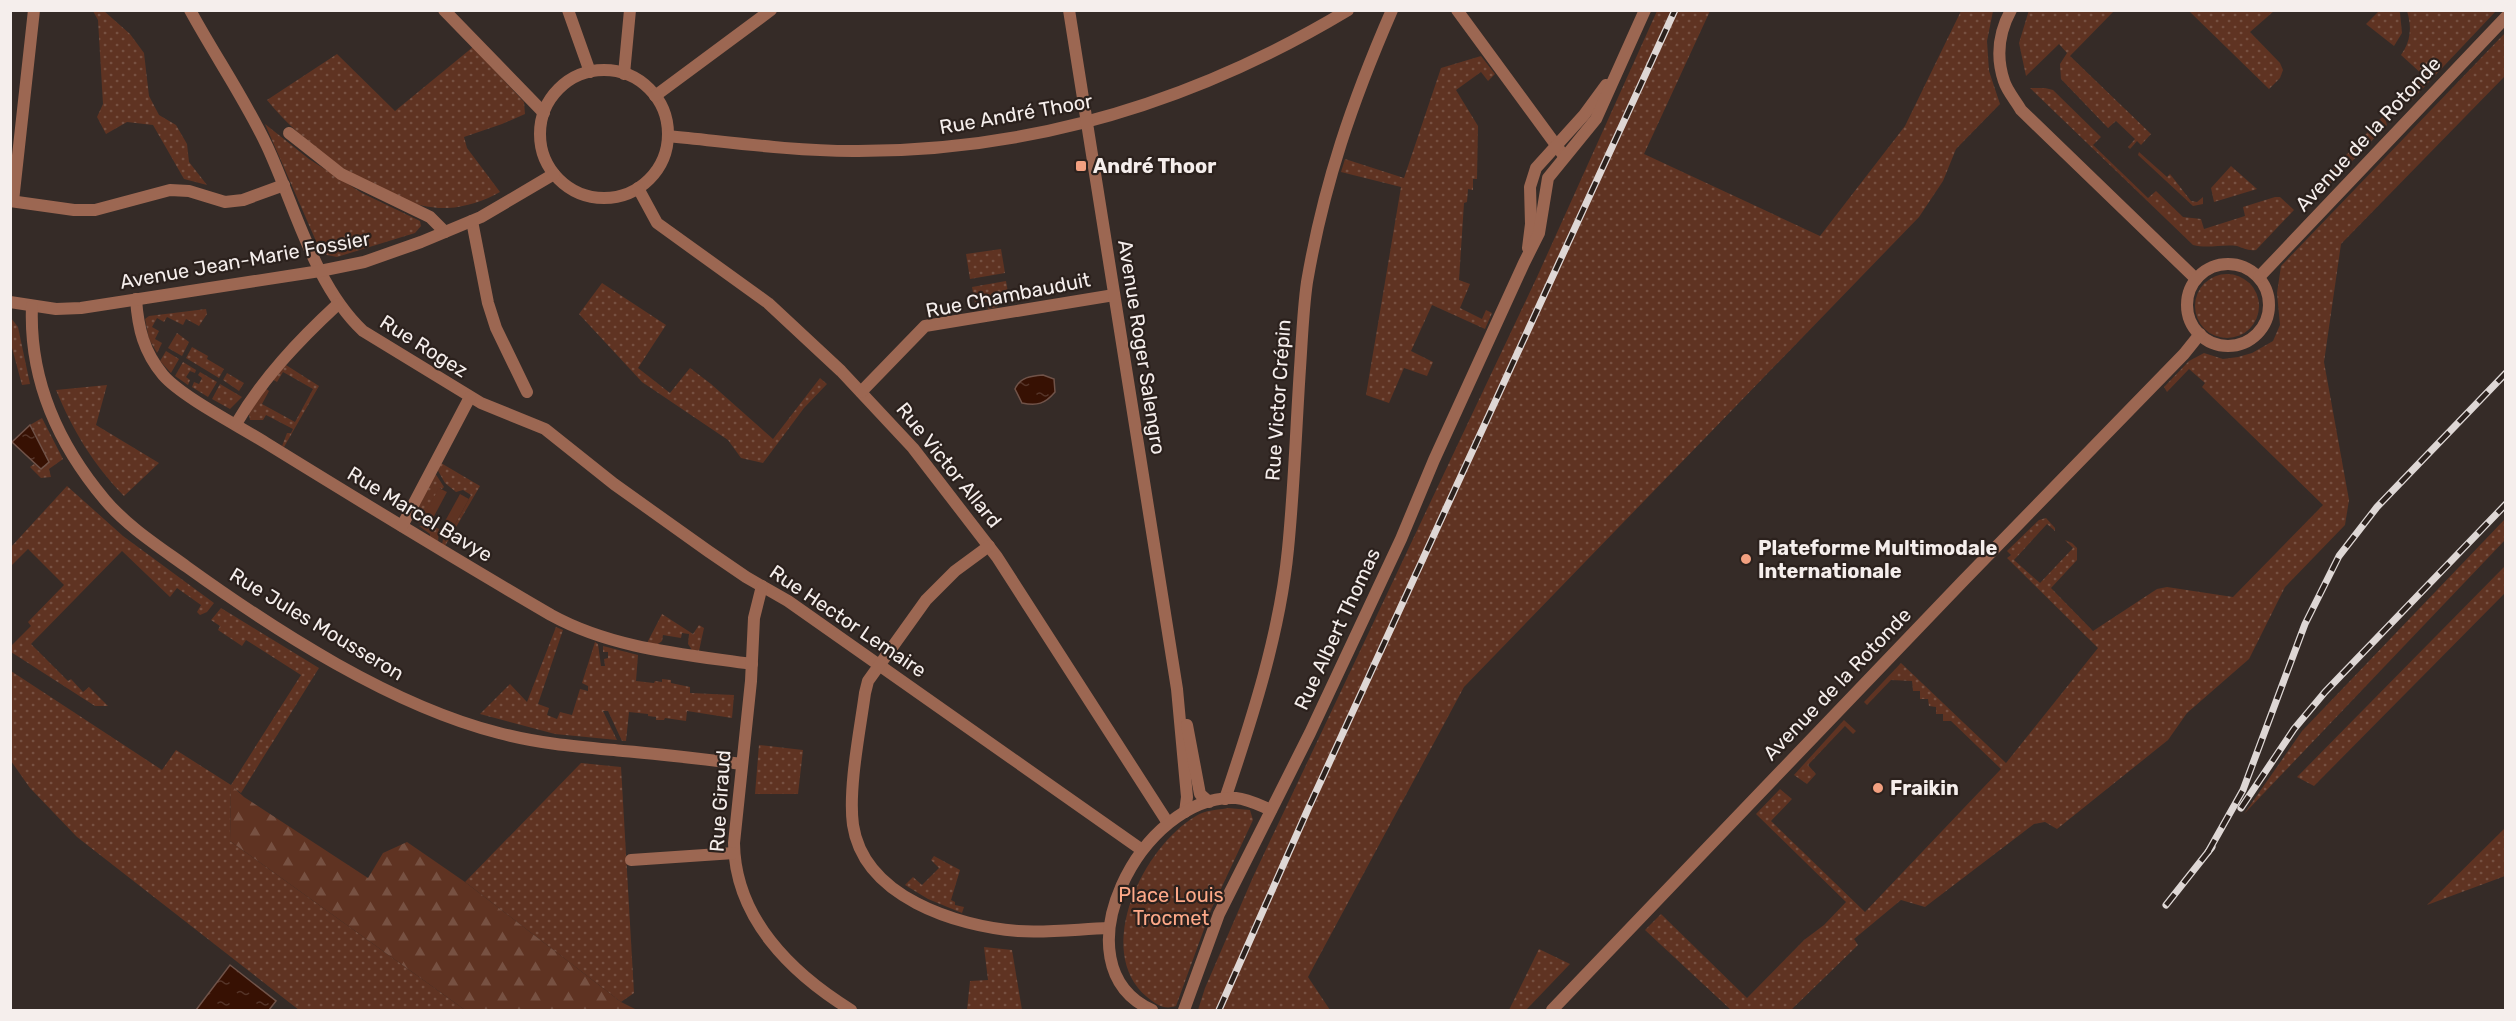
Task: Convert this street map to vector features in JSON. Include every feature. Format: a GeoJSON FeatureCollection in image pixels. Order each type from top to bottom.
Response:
{"type":"FeatureCollection","features":[{"type":"Feature","properties":{"kind":"street"},"geometry":{"type":"LineString","coordinates":[[34,10],[12,201],[74,210],[95,210],[170,190],[189,191],[225,202],[243,200],[284,185]]}},
{"type":"Feature","properties":{"kind":"street","name":"Rue Rogez"},"geometry":{"type":"LineString","coordinates":[[190,10],[249,110],[320,271],[338,304],[371,337],[470,397],[533,423]]}},
{"type":"Feature","properties":{"kind":"street"},"geometry":{"type":"LineString","coordinates":[[444,10],[544,113]]}},
{"type":"Feature","properties":{"kind":"street"},"geometry":{"type":"LineString","coordinates":[[568,10],[590,72]]}},
{"type":"Feature","properties":{"kind":"street"},"geometry":{"type":"LineString","coordinates":[[624,74],[630,10]]}},
{"type":"Feature","properties":{"kind":"street"},"geometry":{"type":"LineString","coordinates":[[655,96],[771,10]]}},
{"type":"Feature","properties":{"kind":"street","name":"Avenue Roger Salengro"},"geometry":{"type":"LineString","coordinates":[[1070,10],[1177,689],[1187,797],[1185,812]]}},
{"type":"Feature","properties":{"kind":"street","name":"Rue André Thoor"},"geometry":{"type":"LineString","coordinates":[[668,136],[794,149],[887,151],[963,144],[1087,122],[1152,103],[1221,78],[1296,41],[1348,10]]}},
{"type":"Feature","properties":{"kind":"street","name":"Rue Victor Crépin"},"geometry":{"type":"LineString","coordinates":[[1225,799],[1267,658],[1286,570],[1304,310],[1312,256],[1327,187],[1341,139],[1360,84],[1392,10]]}},
{"type":"Feature","properties":{"kind":"street"},"geometry":{"type":"LineString","coordinates":[[1457,10],[1564,156]]}},
{"type":"Feature","properties":{"kind":"street","name":"Rue Albert Thomas"},"geometry":{"type":"LineString","coordinates":[[1184,1011],[1219,914],[1310,733],[1396,550],[1434,460],[1539,233],[1548,178],[1596,119],[1645,10]]}},
{"type":"Feature","properties":{"kind":"street"},"geometry":{"type":"LineString","coordinates":[[2011,10],[2003,24],[1999,47],[2004,82],[2021,110],[2196,279]]}},
{"type":"Feature","properties":{"kind":"street","name":"Avenue de la Rotonde"},"geometry":{"type":"LineString","coordinates":[[2259,277],[2505,17]]}},
{"type":"Feature","properties":{"kind":"street","name":"Rue Albert Thomas"},"geometry":{"type":"LineString","coordinates":[[1524,263],[1530,235],[1532,181],[1540,162],[1590,108],[1620,66]]}},
{"type":"Feature","properties":{"kind":"street"},"geometry":{"type":"LineString","coordinates":[[607,70],[636,79],[655,96],[667,122],[666,151],[660,165],[652,177],[638,188],[621,196],[584,195],[567,187],[547,163],[540,138],[544,113],[559,89],[578,76],[590,72],[607,70]]}},
{"type":"Feature","properties":{"kind":"street"},"geometry":{"type":"LineString","coordinates":[[289,133],[316,157],[341,174],[430,217],[445,232]]}},
{"type":"Feature","properties":{"kind":"street","name":"Avenue Jean-Marie Fossier"},"geometry":{"type":"LineString","coordinates":[[10,302],[32,306],[81,308],[320,271],[364,262],[472,221],[554,174]]}},
{"type":"Feature","properties":{"kind":"street","name":"Rue Victor Allard"},"geometry":{"type":"LineString","coordinates":[[638,188],[657,223],[768,303],[861,392],[913,448],[989,546],[1168,823]]}},
{"type":"Feature","properties":{"kind":"street"},"geometry":{"type":"LineString","coordinates":[[472,221],[490,310],[496,328],[527,392]]}},
{"type":"Feature","properties":{"kind":"street"},"geometry":{"type":"LineString","coordinates":[[2224,264],[2245,267],[2259,277],[2268,292],[2270,304],[2265,323],[2258,333],[2249,340],[2228,346],[2216,344],[2200,334],[2193,325],[2187,304],[2188,295],[2196,279],[2212,267],[2224,264]]}},
{"type":"Feature","properties":{"kind":"street","name":"Rue Chambauduit"},"geometry":{"type":"LineString","coordinates":[[861,392],[925,327],[1114,295]]}},
{"type":"Feature","properties":{"kind":"street","name":"Rue Marcel Bavye"},"geometry":{"type":"LineString","coordinates":[[136,299],[138,326],[144,343],[164,375],[178,387],[540,609],[581,631],[630,646],[752,664]]}},
{"type":"Feature","properties":{"kind":"street"},"geometry":{"type":"LineString","coordinates":[[236,424],[254,394],[277,365],[338,304]]}},
{"type":"Feature","properties":{"kind":"street","name":"Rue Jules Mousseron"},"geometry":{"type":"LineString","coordinates":[[32,306],[32,343],[41,386],[57,428],[87,477],[128,523],[254,614],[389,691],[434,712],[482,729],[555,744],[742,764]]}},
{"type":"Feature","properties":{"kind":"street","name":"Avenue de la Rotonde"},"geometry":{"type":"LineString","coordinates":[[1552,1011],[1963,581],[2184,354],[2200,334]]}},
{"type":"Feature","properties":{"kind":"street"},"geometry":{"type":"LineString","coordinates":[[402,526],[470,397]]}},
{"type":"Feature","properties":{"kind":"street","name":"Rue Hector Lemaire"},"geometry":{"type":"LineString","coordinates":[[533,423],[555,436],[623,491],[762,586],[784,598],[1142,850]]}},
{"type":"Feature","properties":{"kind":"street"},"geometry":{"type":"LineString","coordinates":[[989,546],[955,571],[926,600],[868,681],[853,802],[855,832],[863,852],[876,871],[892,887],[920,904],[972,923],[1021,931],[1109,928]]}},
{"type":"Feature","properties":{"kind":"street","name":"Rue Giraud"},"geometry":{"type":"LineString","coordinates":[[762,586],[755,611],[734,853],[741,892],[759,926],[805,978],[851,1011]]}},
{"type":"Feature","properties":{"kind":"street","name":"Avenue Roger Salengro"},"geometry":{"type":"LineString","coordinates":[[1177,689],[1200,794],[1209,802]]}},
{"type":"Feature","properties":{"kind":"street"},"geometry":{"type":"LineString","coordinates":[[1147,1010],[1127,990],[1114,969],[1109,928],[1115,903],[1142,850],[1168,823],[1185,812],[1209,802],[1225,799],[1252,801],[1270,810]]}},
{"type":"Feature","properties":{"kind":"street"},"geometry":{"type":"LineString","coordinates":[[631,860],[734,853]]}},
{"type":"Feature","properties":{"kind":"green space"},"geometry":{"type":"Polygon","coordinates":[[[2029,10],[2114,11],[2070,56],[2151,134],[2141,145],[2137,141],[2130,149],[2128,147],[2135,139],[2116,121],[2108,128],[2061,79],[2060,64],[2067,53],[2059,44],[2026,76],[2019,43],[2029,10]]]}},
{"type":"Feature","properties":{"kind":"green space"},"geometry":{"type":"Polygon","coordinates":[[[93,11],[104,11],[130,34],[144,53],[149,96],[159,115],[176,125],[187,144],[189,162],[207,185],[184,179],[153,125],[127,122],[106,134],[97,117],[103,104],[98,20],[93,11]]]}},
{"type":"Feature","properties":{"kind":"green space"},"geometry":{"type":"Polygon","coordinates":[[[1657,11],[1710,11],[1644,154],[1820,236],[1905,126],[1961,11],[1993,11],[1987,41],[1989,71],[2000,104],[1956,149],[1943,181],[1919,217],[1464,687],[1308,977],[1330,1010],[1198,1010],[1205,988],[1253,877],[1537,277],[1657,11]]]}},
{"type":"Feature","properties":{"kind":"green space"},"geometry":{"type":"Polygon","coordinates":[[[2189,11],[2274,11],[2250,32],[2280,63],[2283,70],[2280,78],[2269,89],[2189,11]]]}},
{"type":"Feature","properties":{"kind":"green space"},"geometry":{"type":"Polygon","coordinates":[[[2379,11],[2399,11],[2400,13],[2402,33],[2394,46],[2366,24],[2379,11]]]}},
{"type":"Feature","properties":{"kind":"green space"},"geometry":{"type":"Polygon","coordinates":[[[2407,11],[2496,11],[2409,103],[2400,100],[2423,75],[2401,55],[2410,34],[2407,11]]]}},
{"type":"Feature","properties":{"kind":"green space"},"geometry":{"type":"Polygon","coordinates":[[[2505,33],[2505,76],[2341,244],[2324,362],[2349,500],[2345,525],[2285,587],[2249,659],[2187,713],[2168,740],[2057,829],[2045,822],[2034,824],[1925,907],[1901,900],[1854,939],[1858,945],[1791,1010],[1731,1010],[1645,930],[1661,914],[1747,998],[1804,940],[1824,925],[1846,902],[1756,814],[1780,789],[1792,799],[1771,821],[1865,912],[2001,769],[1951,721],[1943,721],[1943,714],[1936,714],[1936,707],[1929,706],[1928,699],[1920,699],[1920,691],[1913,691],[1912,681],[1891,680],[1867,705],[1864,702],[1901,663],[2006,763],[2098,648],[2007,558],[2011,555],[2007,551],[2039,520],[2046,518],[2055,531],[2047,524],[2014,560],[2040,583],[2073,548],[2065,540],[2072,543],[2077,548],[2077,560],[2051,588],[2093,631],[2157,589],[2167,587],[2233,597],[2323,505],[2202,387],[2205,383],[2189,369],[2167,392],[2164,387],[2189,361],[2204,353],[2223,359],[2238,357],[2252,353],[2273,341],[2280,325],[2277,293],[2281,266],[2505,33]]]}},
{"type":"Feature","properties":{"kind":"green space"},"geometry":{"type":"Polygon","coordinates":[[[473,47],[524,102],[525,114],[464,137],[467,148],[500,192],[468,205],[448,208],[425,206],[400,199],[374,187],[348,172],[324,154],[302,136],[267,100],[337,54],[395,111],[473,47]]]}},
{"type":"Feature","properties":{"kind":"green space"},"geometry":{"type":"Polygon","coordinates":[[[1481,56],[1495,74],[1488,81],[1481,72],[1456,90],[1478,126],[1477,179],[1473,179],[1473,190],[1468,189],[1467,202],[1464,203],[1459,280],[1470,284],[1460,308],[1482,319],[1486,310],[1492,313],[1485,329],[1432,305],[1411,351],[1433,362],[1427,376],[1404,368],[1389,403],[1366,395],[1401,187],[1341,172],[1345,159],[1404,178],[1441,68],[1481,56]]]}},
{"type":"Feature","properties":{"kind":"green space"},"geometry":{"type":"Polygon","coordinates":[[[2030,88],[2053,90],[2101,137],[2093,145],[2148,198],[2156,191],[2183,217],[2201,219],[2204,229],[2245,216],[2243,207],[2275,197],[2280,197],[2294,210],[2256,250],[2237,246],[2193,245],[2030,88]]]}},
{"type":"Feature","properties":{"kind":"green space"},"geometry":{"type":"Polygon","coordinates":[[[2384,115],[2387,125],[2322,192],[2313,190],[2384,115]]]}},
{"type":"Feature","properties":{"kind":"green space"},"geometry":{"type":"Polygon","coordinates":[[[265,124],[309,159],[362,193],[420,221],[421,226],[415,233],[337,257],[327,255],[319,248],[265,124]]]}},
{"type":"Feature","properties":{"kind":"green space"},"geometry":{"type":"Polygon","coordinates":[[[2139,152],[2167,177],[2170,174],[2191,201],[2197,202],[2203,197],[2203,204],[2193,206],[2138,155],[2139,152]]]}},
{"type":"Feature","properties":{"kind":"green space"},"geometry":{"type":"Polygon","coordinates":[[[2231,166],[2257,189],[2214,202],[2211,188],[2231,166]]]}},
{"type":"Feature","properties":{"kind":"green space"},"geometry":{"type":"Polygon","coordinates":[[[1001,249],[1005,273],[970,279],[966,254],[1001,249]]]}},
{"type":"Feature","properties":{"kind":"green space"},"geometry":{"type":"Polygon","coordinates":[[[2227,274],[2245,280],[2253,288],[2259,306],[2253,324],[2245,332],[2227,338],[2209,332],[2201,324],[2195,306],[2201,288],[2209,280],[2227,274]]]}},
{"type":"Feature","properties":{"kind":"green space"},"geometry":{"type":"Polygon","coordinates":[[[1006,281],[1009,298],[997,300],[998,307],[988,309],[987,302],[975,303],[972,287],[1006,281]]]}},
{"type":"Feature","properties":{"kind":"green space"},"geometry":{"type":"Polygon","coordinates":[[[602,283],[666,325],[638,368],[670,393],[690,368],[773,439],[820,378],[827,384],[804,408],[763,463],[741,458],[728,440],[642,382],[579,314],[602,283]]]}},
{"type":"Feature","properties":{"kind":"green space"},"geometry":{"type":"Polygon","coordinates":[[[206,309],[207,314],[199,326],[186,319],[183,325],[167,317],[164,322],[157,318],[152,327],[159,331],[155,339],[162,343],[157,353],[149,339],[145,319],[149,316],[206,309]]]}},
{"type":"Feature","properties":{"kind":"green space"},"geometry":{"type":"Polygon","coordinates":[[[11,318],[18,327],[30,384],[22,385],[11,344],[11,318]]]}},
{"type":"Feature","properties":{"kind":"green space"},"geometry":{"type":"Polygon","coordinates":[[[177,333],[189,342],[182,356],[168,348],[177,333]]]}},
{"type":"Feature","properties":{"kind":"green space"},"geometry":{"type":"Polygon","coordinates":[[[192,347],[224,369],[219,378],[186,358],[192,347]]]}},
{"type":"Feature","properties":{"kind":"green space"},"geometry":{"type":"Polygon","coordinates":[[[166,351],[179,359],[171,373],[160,361],[166,351]]]}},
{"type":"Feature","properties":{"kind":"green space"},"geometry":{"type":"Polygon","coordinates":[[[183,362],[196,370],[195,373],[190,371],[186,377],[190,380],[188,385],[175,376],[183,362]]]}},
{"type":"Feature","properties":{"kind":"green space"},"geometry":{"type":"Polygon","coordinates":[[[286,365],[319,386],[284,447],[282,446],[287,433],[291,433],[293,429],[266,415],[263,420],[250,420],[249,414],[265,388],[269,391],[262,404],[295,422],[313,389],[283,372],[277,382],[272,379],[286,365]]]}},
{"type":"Feature","properties":{"kind":"green space"},"geometry":{"type":"Polygon","coordinates":[[[200,372],[217,382],[208,397],[192,387],[194,382],[199,384],[202,378],[198,375],[200,372]]]}},
{"type":"Feature","properties":{"kind":"green space"},"geometry":{"type":"Polygon","coordinates":[[[227,373],[244,383],[239,391],[223,380],[227,373]]]}},
{"type":"Feature","properties":{"kind":"green space"},"geometry":{"type":"Polygon","coordinates":[[[220,384],[242,397],[230,409],[212,399],[220,384]]]}},
{"type":"Feature","properties":{"kind":"green space"},"geometry":{"type":"Polygon","coordinates":[[[107,385],[96,425],[159,463],[124,496],[85,446],[56,390],[107,385]]]}},
{"type":"Feature","properties":{"kind":"green space"},"geometry":{"type":"Polygon","coordinates":[[[42,418],[63,459],[49,469],[51,477],[41,478],[30,467],[34,464],[41,469],[48,462],[30,425],[42,418]]]}},
{"type":"Feature","properties":{"kind":"green space"},"geometry":{"type":"Polygon","coordinates":[[[441,463],[480,486],[445,546],[442,545],[443,539],[446,541],[471,495],[463,490],[456,492],[445,483],[437,469],[441,463]]]}},
{"type":"Feature","properties":{"kind":"green space"},"geometry":{"type":"Polygon","coordinates":[[[435,473],[444,487],[440,488],[425,515],[434,521],[418,523],[421,510],[418,508],[435,473]]]}},
{"type":"Feature","properties":{"kind":"green space"},"geometry":{"type":"Polygon","coordinates":[[[67,486],[123,536],[214,603],[207,612],[200,615],[197,612],[201,605],[177,588],[170,597],[122,551],[31,644],[68,681],[71,679],[83,692],[89,687],[108,706],[95,706],[11,652],[11,646],[31,626],[28,622],[64,585],[28,549],[11,566],[11,547],[67,486]]]}},
{"type":"Feature","properties":{"kind":"green space"},"geometry":{"type":"Polygon","coordinates":[[[439,488],[447,492],[432,520],[424,515],[439,488]]]}},
{"type":"Feature","properties":{"kind":"green space"},"geometry":{"type":"Polygon","coordinates":[[[460,494],[469,499],[453,528],[444,523],[460,494]]]}},
{"type":"Feature","properties":{"kind":"green space"},"geometry":{"type":"Polygon","coordinates":[[[2505,519],[2505,540],[2244,814],[2302,731],[2505,519]]]}},
{"type":"Feature","properties":{"kind":"green space"},"geometry":{"type":"Polygon","coordinates":[[[436,524],[435,527],[439,529],[438,543],[419,526],[436,524]]]}},
{"type":"Feature","properties":{"kind":"green space"},"geometry":{"type":"Polygon","coordinates":[[[2505,566],[2505,593],[2314,786],[2297,777],[2505,566]]]}},
{"type":"Feature","properties":{"kind":"green space"},"geometry":{"type":"Polygon","coordinates":[[[221,608],[319,668],[241,793],[231,786],[230,841],[465,1010],[299,1010],[77,837],[30,788],[11,761],[11,671],[162,770],[176,750],[231,785],[301,675],[246,640],[242,646],[218,630],[220,626],[211,620],[221,608]]]}},
{"type":"Feature","properties":{"kind":"green space"},"geometry":{"type":"Polygon","coordinates":[[[662,614],[693,634],[699,625],[704,628],[699,651],[692,650],[688,644],[689,634],[682,633],[681,638],[663,635],[662,641],[657,645],[647,643],[662,614]]]}},
{"type":"Feature","properties":{"kind":"green space"},"geometry":{"type":"Polygon","coordinates":[[[556,627],[563,630],[538,704],[549,708],[547,715],[557,719],[560,712],[572,715],[580,689],[588,691],[588,686],[582,683],[595,642],[598,644],[601,666],[605,666],[604,659],[608,658],[608,652],[603,652],[603,646],[638,655],[636,681],[654,683],[655,681],[662,682],[662,679],[671,680],[671,683],[690,687],[690,693],[734,695],[732,718],[687,711],[686,721],[665,718],[656,720],[656,717],[648,716],[648,714],[629,712],[626,741],[622,741],[608,711],[603,711],[617,740],[555,734],[480,714],[510,684],[527,702],[556,627]]]}},
{"type":"Feature","properties":{"kind":"green space"},"geometry":{"type":"Polygon","coordinates":[[[1844,720],[1856,731],[1853,734],[1845,726],[1808,765],[1816,774],[1807,784],[1794,775],[1844,720]]]}},
{"type":"Feature","properties":{"kind":"green space"},"geometry":{"type":"Polygon","coordinates":[[[759,745],[803,750],[798,794],[755,794],[759,745]]]}},
{"type":"Feature","properties":{"kind":"green space"},"geometry":{"type":"Polygon","coordinates":[[[581,763],[621,767],[634,993],[621,1002],[465,882],[581,763]]]}},
{"type":"Feature","properties":{"kind":"green space"},"geometry":{"type":"Polygon","coordinates":[[[231,785],[244,797],[368,878],[383,853],[407,842],[465,882],[621,1002],[637,1010],[465,1010],[230,841],[231,785]]]}},
{"type":"Feature","properties":{"kind":"green space","name":"Place Louis Trocmet"},"geometry":{"type":"Polygon","coordinates":[[[1228,808],[1250,810],[1253,820],[1211,910],[1176,1006],[1161,1006],[1147,997],[1131,977],[1124,953],[1125,927],[1131,900],[1143,874],[1159,850],[1177,830],[1200,814],[1228,808]]]}},
{"type":"Feature","properties":{"kind":"green space"},"geometry":{"type":"Polygon","coordinates":[[[2505,828],[2505,876],[2427,905],[2505,828]]]}},
{"type":"Feature","properties":{"kind":"green space"},"geometry":{"type":"Polygon","coordinates":[[[934,856],[960,870],[951,900],[955,902],[955,905],[964,907],[962,913],[928,899],[905,885],[913,877],[922,885],[939,868],[931,860],[934,856]]]}},
{"type":"Feature","properties":{"kind":"green space"},"geometry":{"type":"Polygon","coordinates":[[[984,947],[1012,950],[1022,1010],[967,1010],[970,981],[988,980],[984,947]]]}},
{"type":"Feature","properties":{"kind":"green space"},"geometry":{"type":"Polygon","coordinates":[[[1539,949],[1570,964],[1526,1010],[1509,1010],[1539,949]]]}},
{"type":"Feature","properties":{"kind":"water"},"geometry":{"type":"Polygon","coordinates":[[[1043,375],[1054,379],[1055,392],[1040,403],[1022,403],[1015,389],[1017,385],[1026,378],[1043,375]]]}},
{"type":"Feature","properties":{"kind":"water"},"geometry":{"type":"Polygon","coordinates":[[[30,425],[49,462],[41,469],[12,442],[30,425]]]}},
{"type":"Feature","properties":{"kind":"water"},"geometry":{"type":"Polygon","coordinates":[[[230,965],[276,1001],[269,1010],[196,1010],[230,965]]]}},
{"type":"Feature","properties":{"kind":"railway"},"geometry":{"type":"LineString","coordinates":[[1219,1010],[1308,809],[1675,10]]}},
{"type":"Feature","properties":{"kind":"railway"},"geometry":{"type":"LineString","coordinates":[[2208,852],[2243,790],[2305,624],[2339,556],[2377,507],[2506,373]]}},
{"type":"Feature","properties":{"kind":"railway"},"geometry":{"type":"LineString","coordinates":[[2241,808],[2294,729],[2325,692],[2506,504]]}},
{"type":"Feature","properties":{"kind":"railway"},"geometry":{"type":"LineString","coordinates":[[2166,905],[2212,847]]}},
{"type":"Feature","properties":{"kind":"place","name":"André Thoor"},"geometry":{"type":"Point","coordinates":[1081,166]}},
{"type":"Feature","properties":{"kind":"place","name":"Plateforme Multimodale Internationale"},"geometry":{"type":"Point","coordinates":[1746,559]}},
{"type":"Feature","properties":{"kind":"place","name":"Fraikin"},"geometry":{"type":"Point","coordinates":[1878,788]}}]}
